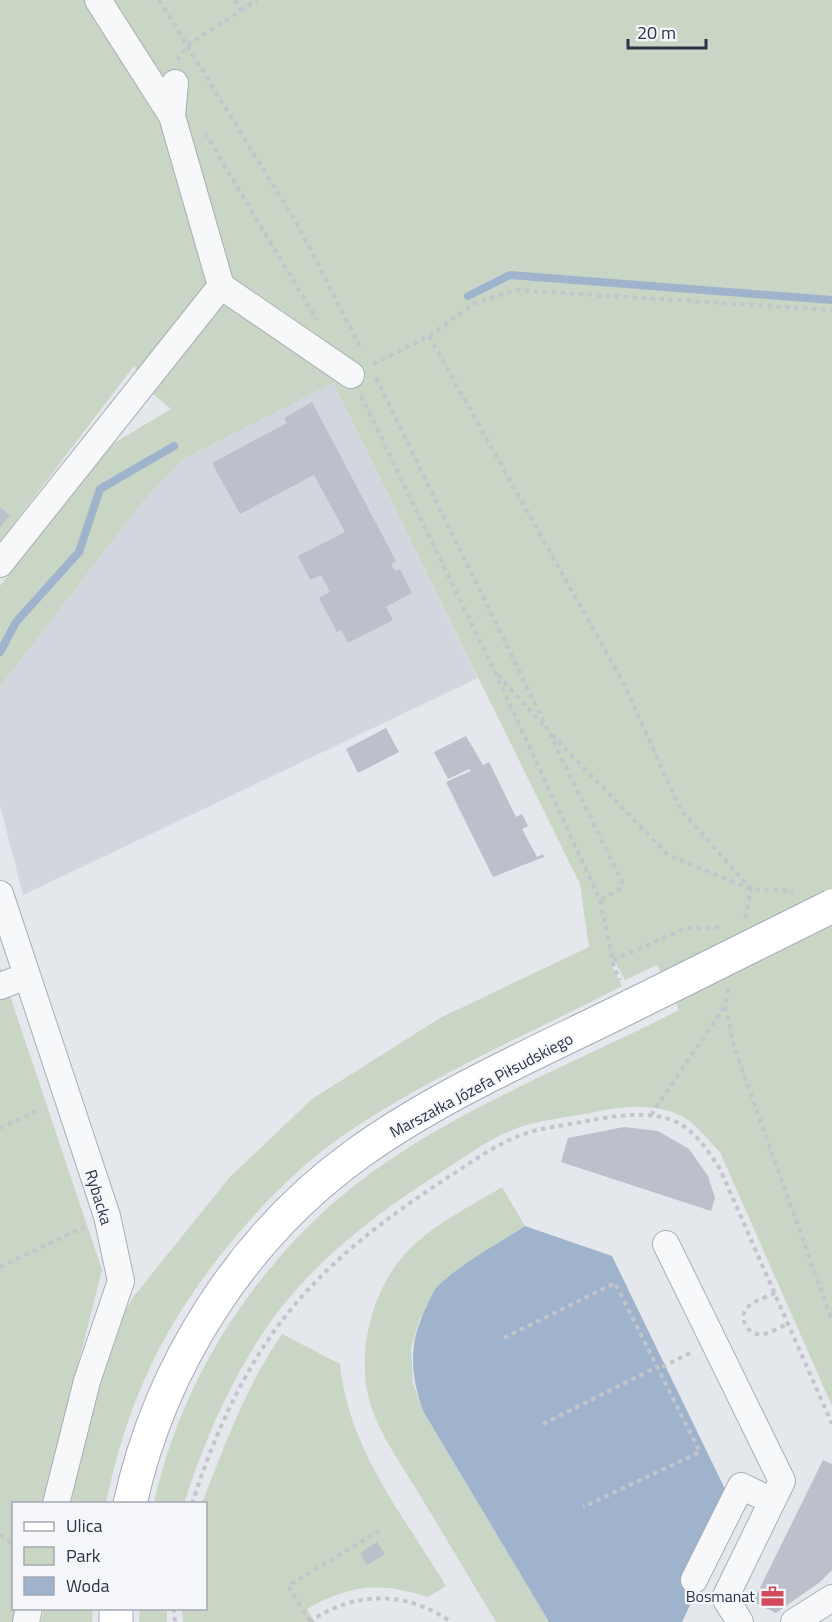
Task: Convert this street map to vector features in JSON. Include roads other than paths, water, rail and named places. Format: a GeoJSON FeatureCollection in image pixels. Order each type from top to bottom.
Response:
{"type":"FeatureCollection","features":[{"type":"Feature","properties":{"kind":"main road","name":"Marszałka Józefa Piłsudskiego"},"geometry":{"type":"LineString","coordinates":[[130,1502],[138,1467],[168,1383],[207,1314],[252,1254],[300,1202],[357,1154],[423,1112],[832,906]]}},
{"type":"Feature","properties":{"kind":"street"},"geometry":{"type":"LineString","coordinates":[[98,0],[172,116],[221,286],[366,372]]}},
{"type":"Feature","properties":{"kind":"street"},"geometry":{"type":"LineString","coordinates":[[172,116],[175,73]]}},
{"type":"Feature","properties":{"kind":"street"},"geometry":{"type":"LineString","coordinates":[[0,564],[221,286]]}},
{"type":"Feature","properties":{"kind":"street","name":"Rybacka"},"geometry":{"type":"LineString","coordinates":[[0,894],[107,1216],[121,1281],[87,1381],[56,1502]]}},
{"type":"Feature","properties":{"kind":"street"},"geometry":{"type":"LineString","coordinates":[[0,986],[27,976]]}},
{"type":"Feature","properties":{"kind":"street"},"geometry":{"type":"LineString","coordinates":[[666,1244],[782,1481],[725,1598],[740,1622]]}},
{"type":"Feature","properties":{"kind":"street"},"geometry":{"type":"LineString","coordinates":[[694,1580],[741,1486],[772,1501]]}},
{"type":"Feature","properties":{"kind":"street"},"geometry":{"type":"LineString","coordinates":[[794,1622],[832,1598]]}},
{"type":"Feature","properties":{"kind":"water"},"geometry":{"type":"Polygon","coordinates":[[[525,1226],[612,1256],[726,1491],[700,1584],[682,1622],[549,1622],[423,1411],[415,1384],[414,1345],[421,1319],[433,1293],[458,1269],[525,1226]]]}},
{"type":"Feature","properties":{"kind":"waterway"},"geometry":{"type":"LineString","coordinates":[[468,296],[510,275],[832,300]]}},
{"type":"Feature","properties":{"kind":"waterway"},"geometry":{"type":"LineString","coordinates":[[0,652],[16,622],[79,552],[100,489],[174,446]]}},
{"type":"Feature","properties":{"kind":"place","name":"Bosmanat"},"geometry":{"type":"Point","coordinates":[773,1596]}}]}
